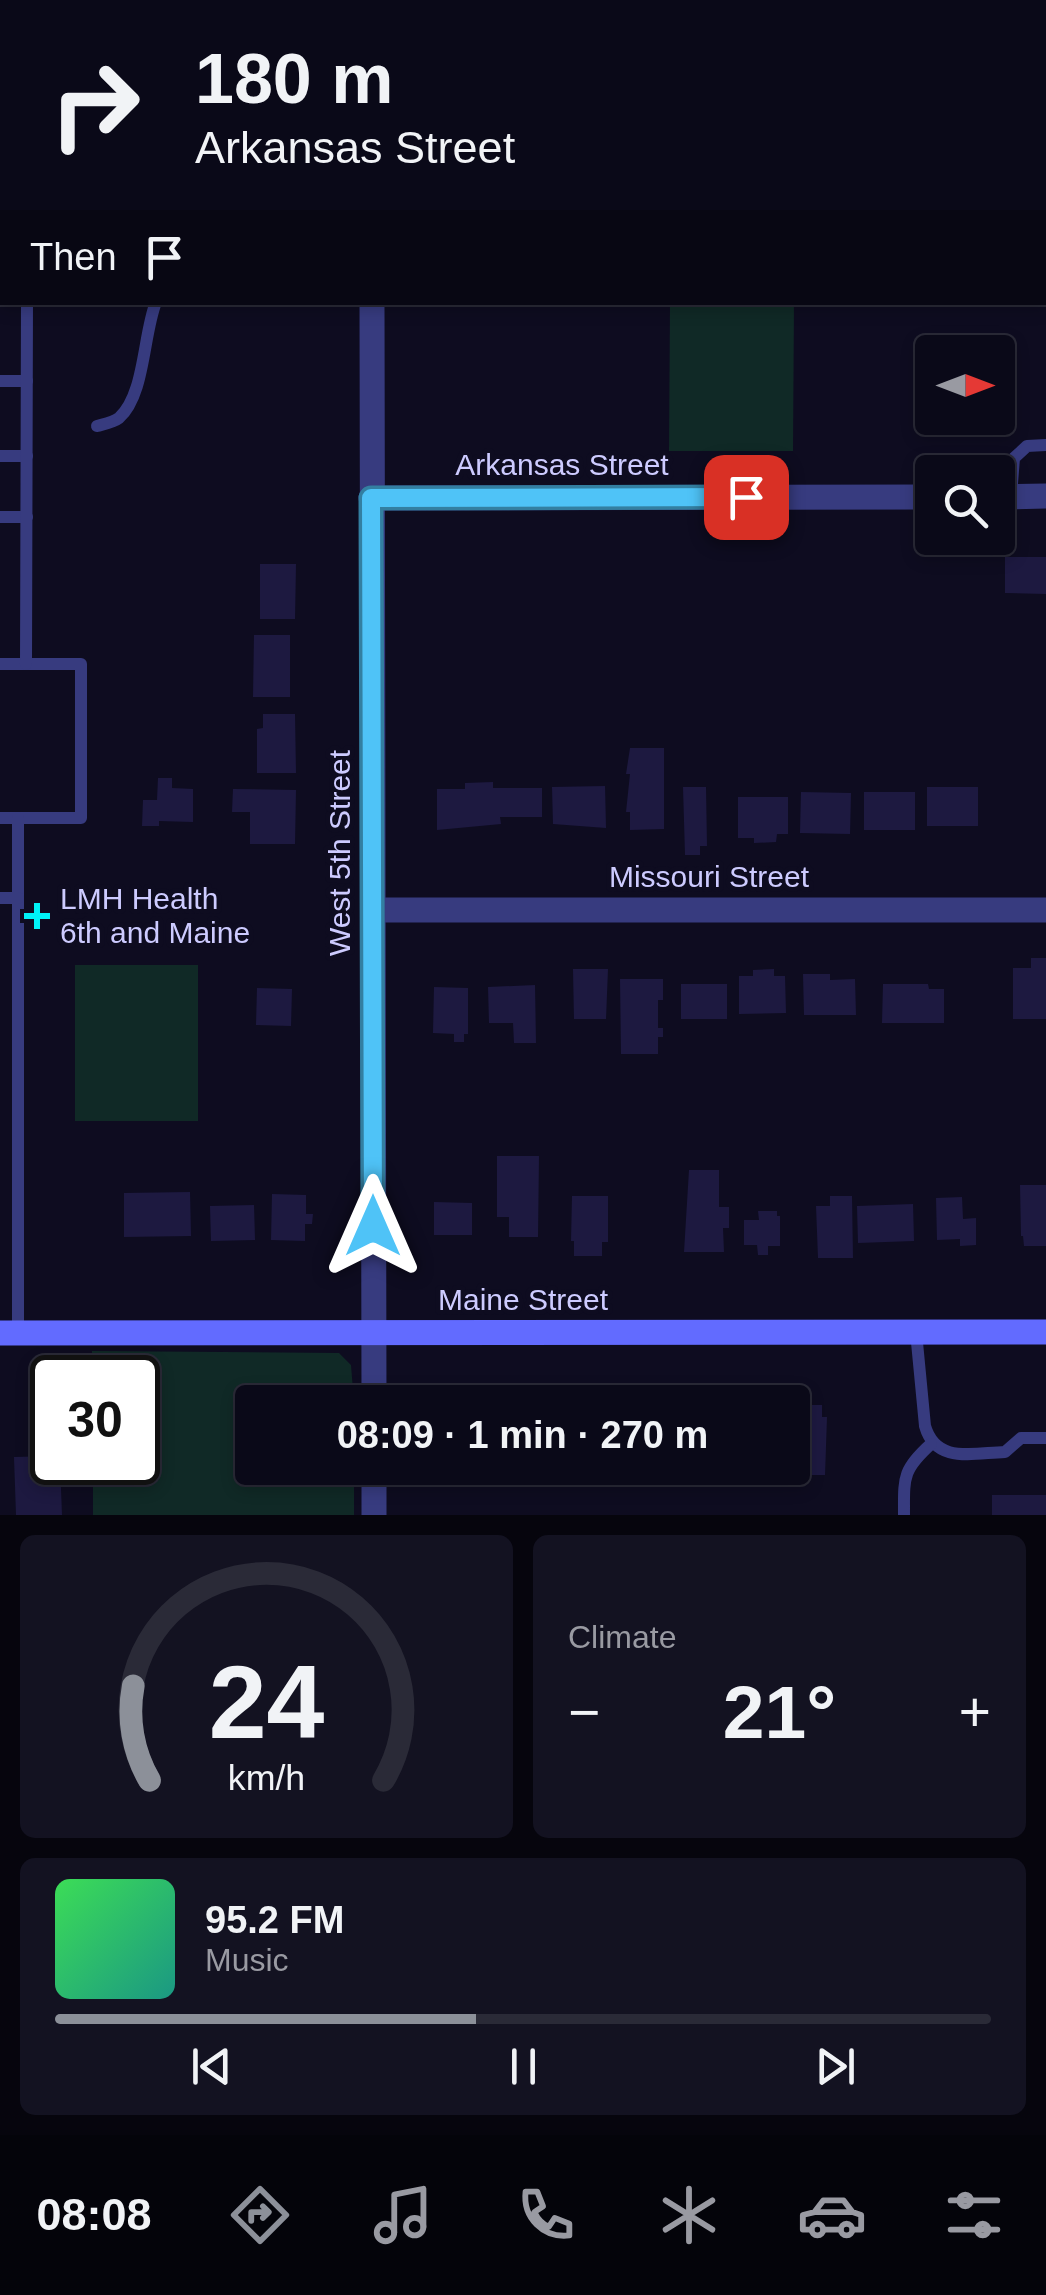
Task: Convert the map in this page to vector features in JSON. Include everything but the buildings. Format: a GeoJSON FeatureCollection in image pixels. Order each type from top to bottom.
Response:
{"type":"FeatureCollection","features":[{"type":"Feature","properties":{"kind":"street","name":"West 5th Street"},"geometry":{"type":"LineString","coordinates":[[372,305],[374,1385]]}},
{"type":"Feature","properties":{"kind":"street"},"geometry":{"type":"LineString","coordinates":[[1015,496],[1046,496]]}},
{"type":"Feature","properties":{"kind":"street","name":"Arkansas Street"},"geometry":{"type":"LineString","coordinates":[[371,498],[915,497]]}},
{"type":"Feature","properties":{"kind":"street","name":"Missouri Street"},"geometry":{"type":"LineString","coordinates":[[373,910],[1046,910]]}},
{"type":"Feature","properties":{"kind":"street","name":"Maine Street"},"geometry":{"type":"LineString","coordinates":[[9,1333],[1046,1332]]}},
{"type":"Feature","properties":{"kind":"street"},"geometry":{"type":"LineString","coordinates":[[374,1485],[374,1515]]}},
{"type":"Feature","properties":{"kind":"lane"},"geometry":{"type":"LineString","coordinates":[[26,664],[27,305]]}},
{"type":"Feature","properties":{"kind":"lane"},"geometry":{"type":"LineString","coordinates":[[97,426],[118,420],[133,399],[155,305]]}},
{"type":"Feature","properties":{"kind":"lane"},"geometry":{"type":"LineString","coordinates":[[0,381],[27,381]]}},
{"type":"Feature","properties":{"kind":"lane"},"geometry":{"type":"LineString","coordinates":[[1015,457],[1027,446],[1046,445]]}},
{"type":"Feature","properties":{"kind":"lane"},"geometry":{"type":"LineString","coordinates":[[0,456],[28,456]]}},
{"type":"Feature","properties":{"kind":"lane"},"geometry":{"type":"LineString","coordinates":[[0,517],[27,517]]}},
{"type":"Feature","properties":{"kind":"lane"},"geometry":{"type":"LineString","coordinates":[[0,664],[82,664],[81,818],[0,818]]}},
{"type":"Feature","properties":{"kind":"lane"},"geometry":{"type":"LineString","coordinates":[[9,1333],[18,1247],[18,818]]}},
{"type":"Feature","properties":{"kind":"lane"},"geometry":{"type":"LineString","coordinates":[[0,898],[18,898]]}},
{"type":"Feature","properties":{"kind":"lane"},"geometry":{"type":"LineString","coordinates":[[0,1247],[18,1247]]}},
{"type":"Feature","properties":{"kind":"lane"},"geometry":{"type":"LineString","coordinates":[[916,1332],[924,1426],[931,1444],[947,1453],[1005,1452],[1021,1438],[1046,1438]]}},
{"type":"Feature","properties":{"kind":"lane"},"geometry":{"type":"LineString","coordinates":[[904,1515],[904,1476],[911,1462],[931,1444]]}},
{"type":"Feature","properties":{"kind":"green space"},"geometry":{"type":"Polygon","coordinates":[[[670,305],[794,305],[793,451],[669,451],[670,305]]]}},
{"type":"Feature","properties":{"kind":"green space"},"geometry":{"type":"Polygon","coordinates":[[[75,965],[198,965],[198,1121],[75,1121],[75,965]]]}},
{"type":"Feature","properties":{"kind":"green space"},"geometry":{"type":"Polygon","coordinates":[[[92,1351],[339,1353],[351,1365],[353,1385],[235,1385],[235,1485],[354,1485],[354,1515],[93,1515],[93,1485],[160,1485],[160,1355],[92,1355],[92,1351]]]}},
{"type":"Feature","properties":{"kind":"place","name":"LMH Health 6th and Maine"},"geometry":{"type":"Point","coordinates":[37,916]}},
{"type":"Feature","properties":{"kind":"route"},"geometry":{"type":"LineString","coordinates":[[373,1226],[371,498],[746,497]]}}]}
